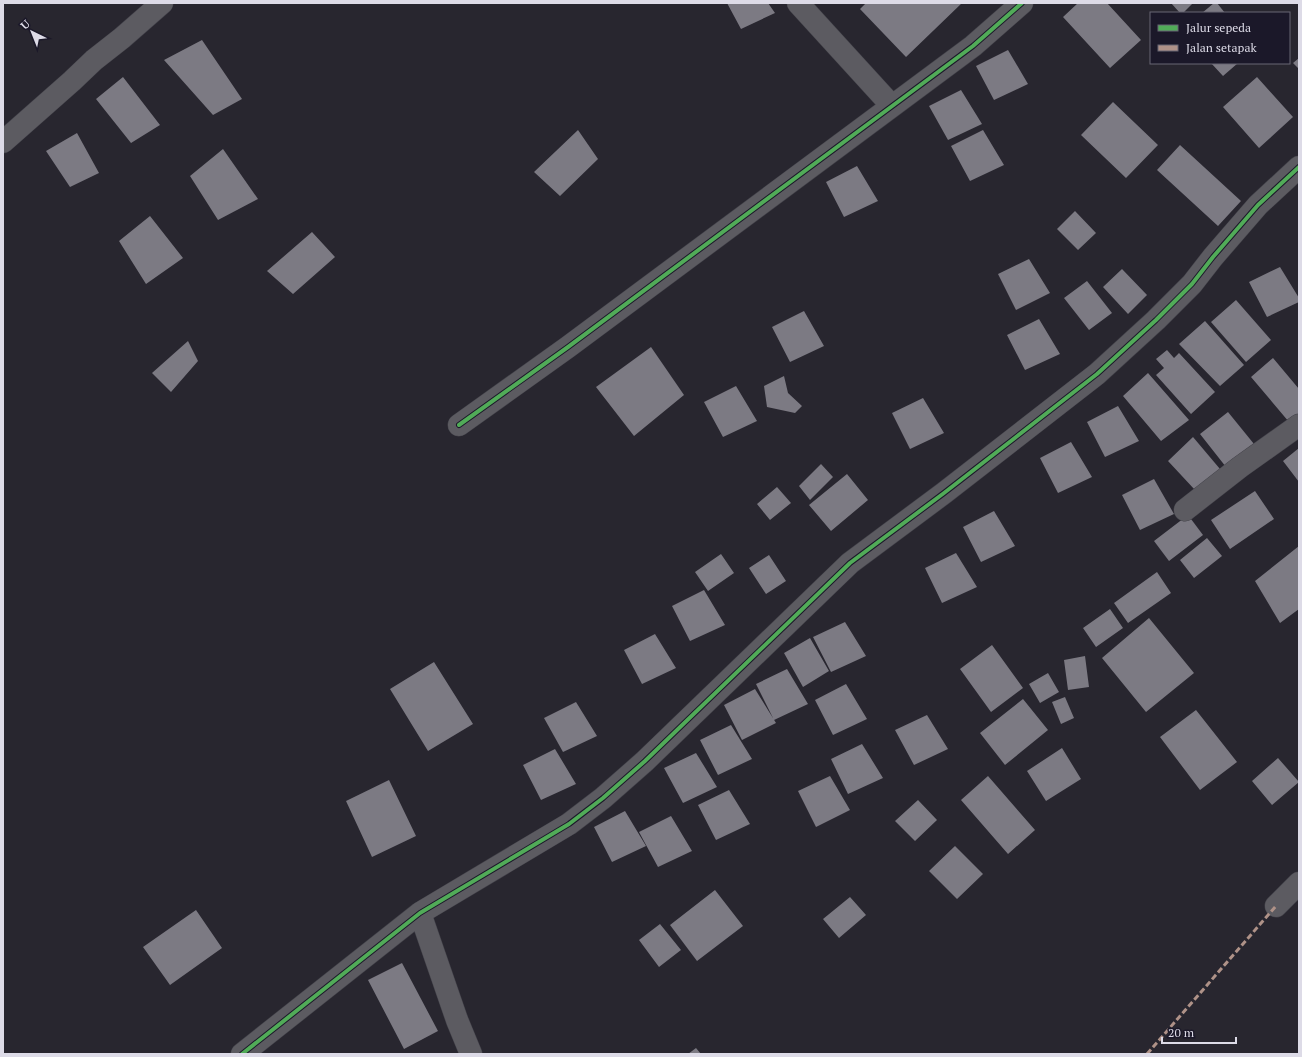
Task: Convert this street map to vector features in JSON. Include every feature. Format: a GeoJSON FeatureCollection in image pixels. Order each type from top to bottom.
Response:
{"type":"FeatureCollection","features":[{"type":"Feature","properties":{"kind":"street"},"geometry":{"type":"LineString","coordinates":[[3,142],[94,60],[162,3]]}},
{"type":"Feature","properties":{"kind":"street"},"geometry":{"type":"LineString","coordinates":[[798,3],[892,106]]}},
{"type":"Feature","properties":{"kind":"street"},"geometry":{"type":"LineString","coordinates":[[458,425],[568,348],[973,46],[1022,3]]}},
{"type":"Feature","properties":{"kind":"street"},"geometry":{"type":"LineString","coordinates":[[242,1054],[420,913],[569,824],[603,798],[645,761],[850,563],[944,493],[1097,374],[1156,320],[1192,284],[1258,205],[1299,167]]}},
{"type":"Feature","properties":{"kind":"street"},"geometry":{"type":"LineString","coordinates":[[1185,510],[1240,467],[1299,425]]}},
{"type":"Feature","properties":{"kind":"street"},"geometry":{"type":"LineString","coordinates":[[1276,906],[1299,883]]}},
{"type":"Feature","properties":{"kind":"street"},"geometry":{"type":"LineString","coordinates":[[420,913],[457,1020],[471,1054]]}},
{"type":"Feature","properties":{"kind":"building"},"geometry":{"type":"Polygon","coordinates":[[[727,3],[768,3],[775,13],[741,29],[727,3]]]}},
{"type":"Feature","properties":{"kind":"building"},"geometry":{"type":"Polygon","coordinates":[[[866,3],[962,3],[906,57],[860,9],[866,3]]]}},
{"type":"Feature","properties":{"kind":"building"},"geometry":{"type":"Polygon","coordinates":[[[1078,3],[1107,3],[1141,40],[1110,68],[1063,17],[1078,3]]]}},
{"type":"Feature","properties":{"kind":"building"},"geometry":{"type":"Polygon","coordinates":[[[1171,3],[1193,3],[1184,12],[1179,12],[1171,3]]]}},
{"type":"Feature","properties":{"kind":"building"},"geometry":{"type":"Polygon","coordinates":[[[1214,3],[1217,3],[1224,12],[1203,12],[1214,3]]]}},
{"type":"Feature","properties":{"kind":"building"},"geometry":{"type":"Polygon","coordinates":[[[202,40],[242,99],[213,115],[164,60],[202,40]]]}},
{"type":"Feature","properties":{"kind":"building"},"geometry":{"type":"Polygon","coordinates":[[[1008,50],[1028,84],[994,100],[976,66],[1008,50]]]}},
{"type":"Feature","properties":{"kind":"building"},"geometry":{"type":"Polygon","coordinates":[[[1299,58],[1299,69],[1293,63],[1299,58]]]}},
{"type":"Feature","properties":{"kind":"building"},"geometry":{"type":"Polygon","coordinates":[[[1212,64],[1237,64],[1223,76],[1212,64]]]}},
{"type":"Feature","properties":{"kind":"building"},"geometry":{"type":"Polygon","coordinates":[[[123,77],[160,125],[131,143],[96,99],[123,77]]]}},
{"type":"Feature","properties":{"kind":"building"},"geometry":{"type":"Polygon","coordinates":[[[1257,77],[1293,117],[1259,148],[1223,107],[1257,77]]]}},
{"type":"Feature","properties":{"kind":"building"},"geometry":{"type":"Polygon","coordinates":[[[961,90],[982,124],[948,140],[929,106],[961,90]]]}},
{"type":"Feature","properties":{"kind":"building"},"geometry":{"type":"Polygon","coordinates":[[[1113,102],[1158,145],[1126,178],[1081,135],[1113,102]]]}},
{"type":"Feature","properties":{"kind":"building"},"geometry":{"type":"Polygon","coordinates":[[[578,130],[598,159],[560,196],[534,172],[578,130]]]}},
{"type":"Feature","properties":{"kind":"building"},"geometry":{"type":"Polygon","coordinates":[[[983,130],[1004,165],[970,181],[951,146],[983,130]]]}},
{"type":"Feature","properties":{"kind":"building"},"geometry":{"type":"Polygon","coordinates":[[[77,133],[99,173],[70,187],[46,151],[77,133]]]}},
{"type":"Feature","properties":{"kind":"building"},"geometry":{"type":"Polygon","coordinates":[[[1180,145],[1241,201],[1218,226],[1157,170],[1180,145]]]}},
{"type":"Feature","properties":{"kind":"building"},"geometry":{"type":"Polygon","coordinates":[[[223,149],[258,199],[218,220],[190,176],[223,149]]]}},
{"type":"Feature","properties":{"kind":"building"},"geometry":{"type":"Polygon","coordinates":[[[857,166],[878,201],[844,217],[826,182],[857,166]]]}},
{"type":"Feature","properties":{"kind":"building"},"geometry":{"type":"Polygon","coordinates":[[[1075,211],[1096,233],[1078,250],[1057,229],[1075,211]]]}},
{"type":"Feature","properties":{"kind":"building"},"geometry":{"type":"Polygon","coordinates":[[[150,216],[183,258],[146,284],[119,241],[150,216]]]}},
{"type":"Feature","properties":{"kind":"building"},"geometry":{"type":"Polygon","coordinates":[[[312,232],[335,257],[293,294],[267,271],[312,232]]]}},
{"type":"Feature","properties":{"kind":"building"},"geometry":{"type":"Polygon","coordinates":[[[1029,259],[1050,293],[1016,310],[998,274],[1029,259]]]}},
{"type":"Feature","properties":{"kind":"building"},"geometry":{"type":"Polygon","coordinates":[[[1280,267],[1299,298],[1299,302],[1267,317],[1249,282],[1280,267]]]}},
{"type":"Feature","properties":{"kind":"building"},"geometry":{"type":"Polygon","coordinates":[[[1122,269],[1147,295],[1128,314],[1103,287],[1122,269]]]}},
{"type":"Feature","properties":{"kind":"building"},"geometry":{"type":"Polygon","coordinates":[[[1087,281],[1112,313],[1089,330],[1064,298],[1087,281]]]}},
{"type":"Feature","properties":{"kind":"building"},"geometry":{"type":"Polygon","coordinates":[[[1236,300],[1271,340],[1246,362],[1211,322],[1236,300]]]}},
{"type":"Feature","properties":{"kind":"building"},"geometry":{"type":"Polygon","coordinates":[[[804,311],[824,346],[790,362],[772,327],[804,311]]]}},
{"type":"Feature","properties":{"kind":"building"},"geometry":{"type":"Polygon","coordinates":[[[1039,319],[1060,354],[1025,370],[1007,335],[1039,319]]]}},
{"type":"Feature","properties":{"kind":"building"},"geometry":{"type":"Polygon","coordinates":[[[1205,321],[1244,365],[1220,386],[1179,344],[1205,321]]]}},
{"type":"Feature","properties":{"kind":"building"},"geometry":{"type":"Polygon","coordinates":[[[188,341],[198,361],[171,392],[152,373],[188,341]]]}},
{"type":"Feature","properties":{"kind":"building"},"geometry":{"type":"Polygon","coordinates":[[[651,347],[684,395],[634,436],[596,387],[651,347]]]}},
{"type":"Feature","properties":{"kind":"building"},"geometry":{"type":"Polygon","coordinates":[[[1167,350],[1174,358],[1179,353],[1215,392],[1191,414],[1156,375],[1164,368],[1156,359],[1167,350]]]}},
{"type":"Feature","properties":{"kind":"building"},"geometry":{"type":"Polygon","coordinates":[[[1273,358],[1299,389],[1299,413],[1289,422],[1251,377],[1273,358]]]}},
{"type":"Feature","properties":{"kind":"building"},"geometry":{"type":"Polygon","coordinates":[[[1148,373],[1189,420],[1161,441],[1123,396],[1148,373]]]}},
{"type":"Feature","properties":{"kind":"building"},"geometry":{"type":"Polygon","coordinates":[[[784,376],[788,393],[802,406],[795,413],[767,407],[764,386],[784,376]]]}},
{"type":"Feature","properties":{"kind":"building"},"geometry":{"type":"Polygon","coordinates":[[[736,386],[757,421],[723,437],[704,402],[736,386]]]}},
{"type":"Feature","properties":{"kind":"building"},"geometry":{"type":"Polygon","coordinates":[[[923,398],[944,433],[910,449],[892,413],[923,398]]]}},
{"type":"Feature","properties":{"kind":"building"},"geometry":{"type":"Polygon","coordinates":[[[1118,406],[1139,441],[1105,457],[1087,422],[1118,406]]]}},
{"type":"Feature","properties":{"kind":"building"},"geometry":{"type":"Polygon","coordinates":[[[1228,412],[1254,444],[1226,467],[1200,434],[1228,412]]]}},
{"type":"Feature","properties":{"kind":"building"},"geometry":{"type":"Polygon","coordinates":[[[1193,437],[1220,469],[1195,490],[1168,461],[1193,437]]]}},
{"type":"Feature","properties":{"kind":"building"},"geometry":{"type":"Polygon","coordinates":[[[1071,442],[1092,477],[1058,493],[1040,458],[1071,442]]]}},
{"type":"Feature","properties":{"kind":"building"},"geometry":{"type":"Polygon","coordinates":[[[1299,448],[1299,482],[1283,461],[1299,448]]]}},
{"type":"Feature","properties":{"kind":"building"},"geometry":{"type":"Polygon","coordinates":[[[821,464],[833,477],[810,500],[799,486],[821,464]]]}},
{"type":"Feature","properties":{"kind":"building"},"geometry":{"type":"Polygon","coordinates":[[[847,474],[868,500],[831,531],[809,505],[847,474]]]}},
{"type":"Feature","properties":{"kind":"building"},"geometry":{"type":"Polygon","coordinates":[[[1154,479],[1174,514],[1140,530],[1122,495],[1154,479]]]}},
{"type":"Feature","properties":{"kind":"building"},"geometry":{"type":"Polygon","coordinates":[[[777,487],[791,503],[770,520],[757,504],[777,487]]]}},
{"type":"Feature","properties":{"kind":"building"},"geometry":{"type":"Polygon","coordinates":[[[1255,491],[1274,519],[1230,549],[1211,520],[1255,491]]]}},
{"type":"Feature","properties":{"kind":"building"},"geometry":{"type":"Polygon","coordinates":[[[994,511],[1015,546],[981,562],[963,527],[994,511]]]}},
{"type":"Feature","properties":{"kind":"building"},"geometry":{"type":"Polygon","coordinates":[[[1188,515],[1203,535],[1169,561],[1154,541],[1188,515]]]}},
{"type":"Feature","properties":{"kind":"building"},"geometry":{"type":"Polygon","coordinates":[[[1207,538],[1222,556],[1194,578],[1180,560],[1207,538]]]}},
{"type":"Feature","properties":{"kind":"building"},"geometry":{"type":"Polygon","coordinates":[[[1299,546],[1299,609],[1280,623],[1255,581],[1299,546]]]}},
{"type":"Feature","properties":{"kind":"building"},"geometry":{"type":"Polygon","coordinates":[[[956,553],[977,587],[942,603],[925,568],[956,553]]]}},
{"type":"Feature","properties":{"kind":"building"},"geometry":{"type":"Polygon","coordinates":[[[721,554],[734,573],[708,591],[695,572],[721,554]]]}},
{"type":"Feature","properties":{"kind":"building"},"geometry":{"type":"Polygon","coordinates":[[[769,555],[786,581],[766,594],[749,568],[769,555]]]}},
{"type":"Feature","properties":{"kind":"building"},"geometry":{"type":"Polygon","coordinates":[[[1157,572],[1171,593],[1128,623],[1114,603],[1157,572]]]}},
{"type":"Feature","properties":{"kind":"building"},"geometry":{"type":"Polygon","coordinates":[[[704,590],[725,625],[690,641],[672,606],[704,590]]]}},
{"type":"Feature","properties":{"kind":"building"},"geometry":{"type":"Polygon","coordinates":[[[1110,609],[1123,628],[1096,647],[1083,628],[1110,609]]]}},
{"type":"Feature","properties":{"kind":"building"},"geometry":{"type":"Polygon","coordinates":[[[1149,618],[1194,673],[1146,712],[1102,658],[1149,618]]]}},
{"type":"Feature","properties":{"kind":"building"},"geometry":{"type":"Polygon","coordinates":[[[845,622],[866,656],[831,672],[813,637],[845,622]]]}},
{"type":"Feature","properties":{"kind":"building"},"geometry":{"type":"Polygon","coordinates":[[[655,634],[676,668],[642,684],[624,650],[655,634]]]}},
{"type":"Feature","properties":{"kind":"building"},"geometry":{"type":"Polygon","coordinates":[[[810,638],[829,671],[803,687],[784,653],[810,638]]]}},
{"type":"Feature","properties":{"kind":"building"},"geometry":{"type":"Polygon","coordinates":[[[992,645],[1023,688],[991,712],[960,669],[992,645]]]}},
{"type":"Feature","properties":{"kind":"building"},"geometry":{"type":"Polygon","coordinates":[[[1085,656],[1089,687],[1068,690],[1064,660],[1085,656]]]}},
{"type":"Feature","properties":{"kind":"building"},"geometry":{"type":"Polygon","coordinates":[[[434,662],[473,724],[428,751],[390,689],[434,662]]]}},
{"type":"Feature","properties":{"kind":"building"},"geometry":{"type":"Polygon","coordinates":[[[787,669],[808,704],[774,720],[756,684],[787,669]]]}},
{"type":"Feature","properties":{"kind":"building"},"geometry":{"type":"Polygon","coordinates":[[[1048,673],[1059,692],[1040,703],[1029,684],[1048,673]]]}},
{"type":"Feature","properties":{"kind":"building"},"geometry":{"type":"Polygon","coordinates":[[[846,684],[867,719],[833,735],[815,700],[846,684]]]}},
{"type":"Feature","properties":{"kind":"building"},"geometry":{"type":"Polygon","coordinates":[[[755,689],[776,723],[742,740],[724,705],[755,689]]]}},
{"type":"Feature","properties":{"kind":"building"},"geometry":{"type":"Polygon","coordinates":[[[1065,697],[1074,718],[1061,724],[1052,702],[1065,697]]]}},
{"type":"Feature","properties":{"kind":"building"},"geometry":{"type":"Polygon","coordinates":[[[1023,699],[1048,730],[1005,765],[980,733],[1023,699]]]}},
{"type":"Feature","properties":{"kind":"building"},"geometry":{"type":"Polygon","coordinates":[[[576,702],[597,736],[563,752],[544,718],[576,702]]]}},
{"type":"Feature","properties":{"kind":"building"},"geometry":{"type":"Polygon","coordinates":[[[1196,710],[1237,762],[1200,790],[1160,737],[1196,710]]]}},
{"type":"Feature","properties":{"kind":"building"},"geometry":{"type":"Polygon","coordinates":[[[927,715],[948,749],[914,765],[895,730],[927,715]]]}},
{"type":"Feature","properties":{"kind":"building"},"geometry":{"type":"Polygon","coordinates":[[[731,725],[752,759],[718,775],[700,740],[731,725]]]}},
{"type":"Feature","properties":{"kind":"building"},"geometry":{"type":"Polygon","coordinates":[[[862,744],[883,778],[848,794],[831,759],[862,744]]]}},
{"type":"Feature","properties":{"kind":"building"},"geometry":{"type":"Polygon","coordinates":[[[1062,748],[1081,779],[1046,801],[1027,771],[1062,748]]]}},
{"type":"Feature","properties":{"kind":"building"},"geometry":{"type":"Polygon","coordinates":[[[555,749],[576,784],[541,800],[523,765],[555,749]]]}},
{"type":"Feature","properties":{"kind":"building"},"geometry":{"type":"Polygon","coordinates":[[[696,753],[717,787],[683,803],[664,768],[696,753]]]}},
{"type":"Feature","properties":{"kind":"building"},"geometry":{"type":"Polygon","coordinates":[[[1278,758],[1299,782],[1272,805],[1252,781],[1278,758]]]}},
{"type":"Feature","properties":{"kind":"building"},"geometry":{"type":"Polygon","coordinates":[[[830,776],[850,810],[816,827],[798,791],[830,776]]]}},
{"type":"Feature","properties":{"kind":"building"},"geometry":{"type":"Polygon","coordinates":[[[988,776],[1035,830],[1008,854],[961,800],[988,776]]]}},
{"type":"Feature","properties":{"kind":"building"},"geometry":{"type":"Polygon","coordinates":[[[389,780],[416,836],[372,857],[346,801],[389,780]]]}},
{"type":"Feature","properties":{"kind":"building"},"geometry":{"type":"Polygon","coordinates":[[[729,790],[750,824],[716,840],[698,805],[729,790]]]}},
{"type":"Feature","properties":{"kind":"building"},"geometry":{"type":"Polygon","coordinates":[[[918,800],[937,820],[915,841],[895,821],[918,800]]]}},
{"type":"Feature","properties":{"kind":"building"},"geometry":{"type":"Polygon","coordinates":[[[625,811],[646,846],[612,862],[594,827],[625,811]]]}},
{"type":"Feature","properties":{"kind":"building"},"geometry":{"type":"Polygon","coordinates":[[[671,816],[692,851],[658,867],[639,832],[671,816]]]}},
{"type":"Feature","properties":{"kind":"building"},"geometry":{"type":"Polygon","coordinates":[[[955,846],[983,874],[957,899],[929,871],[955,846]]]}},
{"type":"Feature","properties":{"kind":"building"},"geometry":{"type":"Polygon","coordinates":[[[715,890],[743,926],[697,961],[670,925],[715,890]]]}},
{"type":"Feature","properties":{"kind":"building"},"geometry":{"type":"Polygon","coordinates":[[[850,897],[866,915],[839,938],[823,919],[850,897]]]}},
{"type":"Feature","properties":{"kind":"building"},"geometry":{"type":"Polygon","coordinates":[[[196,910],[222,948],[170,985],[143,947],[196,910]]]}},
{"type":"Feature","properties":{"kind":"building"},"geometry":{"type":"Polygon","coordinates":[[[660,924],[681,950],[659,967],[639,940],[660,924]]]}},
{"type":"Feature","properties":{"kind":"building"},"geometry":{"type":"Polygon","coordinates":[[[402,963],[438,1031],[404,1049],[368,980],[402,963]]]}},
{"type":"Feature","properties":{"kind":"building"},"geometry":{"type":"Polygon","coordinates":[[[696,1048],[701,1054],[688,1054],[696,1048]]]}},
{"type":"Feature","properties":{"kind":"marked path"},"geometry":{"type":"LineString","coordinates":[[1147,1054],[1276,906]]}},
{"type":"Feature","properties":{"kind":"cycle path"},"geometry":{"type":"LineString","coordinates":[[459,425],[568,347],[973,46],[1022,3]]}},
{"type":"Feature","properties":{"kind":"cycle path"},"geometry":{"type":"LineString","coordinates":[[242,1054],[420,913],[569,824],[603,798],[645,761],[850,563],[944,493],[1097,374],[1156,320],[1192,284],[1258,205],[1299,167]]}}]}
